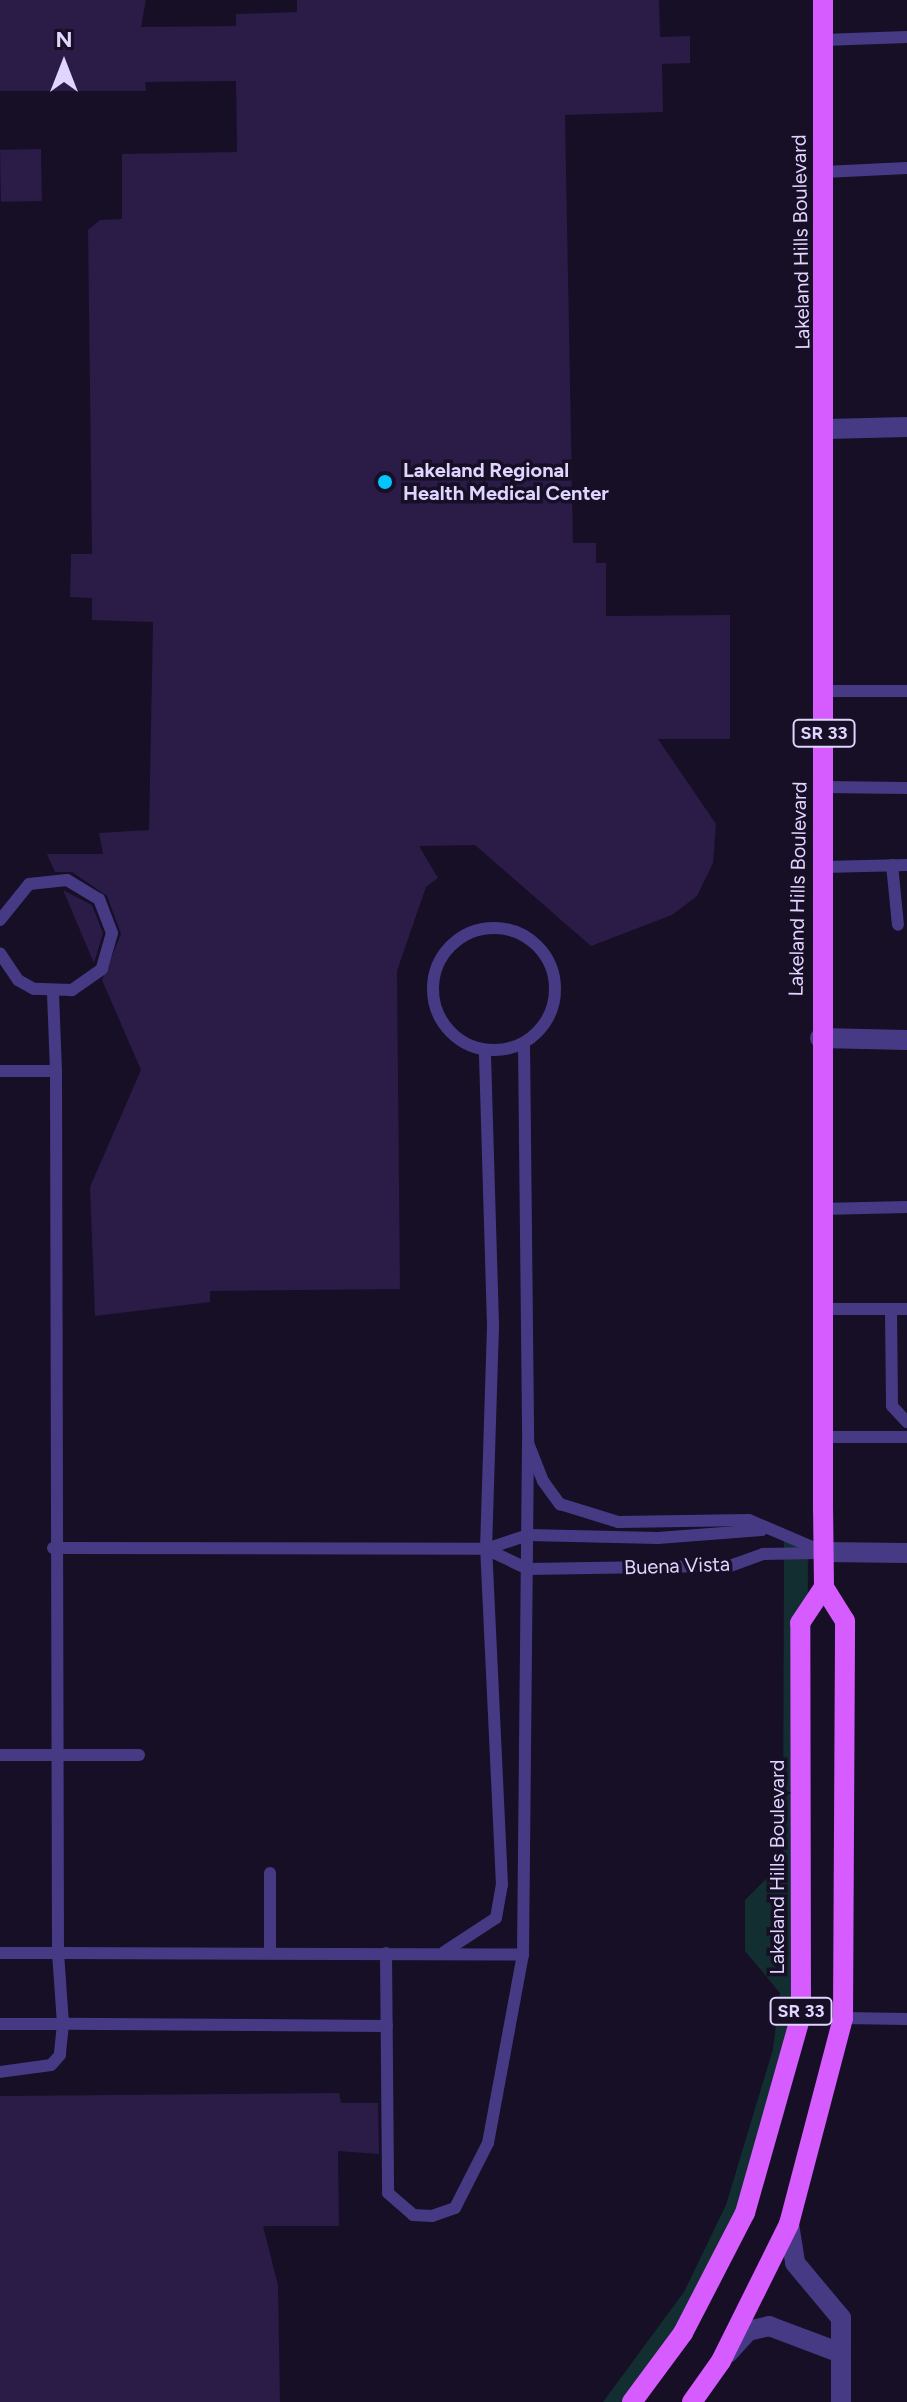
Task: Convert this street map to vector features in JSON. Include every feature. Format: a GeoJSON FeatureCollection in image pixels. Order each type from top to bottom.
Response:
{"type":"FeatureCollection","features":[{"type":"Feature","properties":{"kind":"main road","name":"Lakeland Hills Boulevard"},"geometry":{"type":"LineString","coordinates":[[632,2402],[683,2333],[745,2213],[798,2031],[800,1623],[824,1587],[820,1038],[827,429],[823,0]]}},
{"type":"Feature","properties":{"kind":"main road","name":"SR 33"},"geometry":{"type":"LineString","coordinates":[[692,2402],[721,2361],[789,2224],[843,2018],[845,1621],[824,1587]]}},
{"type":"Feature","properties":{"kind":"street"},"geometry":{"type":"LineString","coordinates":[[827,429],[907,427]]}},
{"type":"Feature","properties":{"kind":"street"},"geometry":{"type":"LineString","coordinates":[[820,1038],[907,1040]]}},
{"type":"Feature","properties":{"kind":"street"},"geometry":{"type":"LineString","coordinates":[[824,1552],[907,1553]]}},
{"type":"Feature","properties":{"kind":"street"},"geometry":{"type":"LineString","coordinates":[[789,2224],[795,2263],[841,2318],[841,2402]]}},
{"type":"Feature","properties":{"kind":"street"},"geometry":{"type":"LineString","coordinates":[[721,2361],[748,2331],[769,2326],[841,2353]]}},
{"type":"Feature","properties":{"kind":"lane"},"geometry":{"type":"LineString","coordinates":[[823,40],[907,37]]}},
{"type":"Feature","properties":{"kind":"lane"},"geometry":{"type":"LineString","coordinates":[[824,172],[907,168]]}},
{"type":"Feature","properties":{"kind":"lane"},"geometry":{"type":"LineString","coordinates":[[825,691],[907,691]]}},
{"type":"Feature","properties":{"kind":"lane"},"geometry":{"type":"LineString","coordinates":[[823,787],[907,788]]}},
{"type":"Feature","properties":{"kind":"lane"},"geometry":{"type":"LineString","coordinates":[[892,865],[898,925]]}},
{"type":"Feature","properties":{"kind":"lane"},"geometry":{"type":"LineString","coordinates":[[823,867],[907,865]]}},
{"type":"Feature","properties":{"kind":"lane"},"geometry":{"type":"LineString","coordinates":[[0,920],[14,895],[48,879],[67,880],[99,899],[112,933],[106,960],[89,982],[53,993],[18,980],[0,953]]}},
{"type":"Feature","properties":{"kind":"lane"},"geometry":{"type":"LineString","coordinates":[[487,928],[527,937],[553,970],[552,1012],[524,1043],[485,1050],[466,1044],[439,1017],[433,978],[452,945],[487,928]]}},
{"type":"Feature","properties":{"kind":"lane"},"geometry":{"type":"LineString","coordinates":[[0,2072],[51,2065],[60,2055],[63,2024],[53,1754],[56,1071],[53,993]]}},
{"type":"Feature","properties":{"kind":"lane"},"geometry":{"type":"LineString","coordinates":[[386,1953],[388,2193],[413,2215],[432,2216],[455,2208],[488,2143],[523,1955],[528,1569],[524,1043]]}},
{"type":"Feature","properties":{"kind":"lane"},"geometry":{"type":"LineString","coordinates":[[441,1954],[496,1918],[502,1885],[486,1549],[493,1325],[485,1050]]}},
{"type":"Feature","properties":{"kind":"lane"},"geometry":{"type":"LineString","coordinates":[[0,1071],[56,1071]]}},
{"type":"Feature","properties":{"kind":"lane"},"geometry":{"type":"LineString","coordinates":[[821,1209],[907,1207]]}},
{"type":"Feature","properties":{"kind":"lane"},"geometry":{"type":"LineString","coordinates":[[822,1309],[907,1309]]}},
{"type":"Feature","properties":{"kind":"lane"},"geometry":{"type":"LineString","coordinates":[[891,1309],[892,1406],[907,1422]]}},
{"type":"Feature","properties":{"kind":"lane"},"geometry":{"type":"LineString","coordinates":[[823,1437],[907,1437]]}},
{"type":"Feature","properties":{"kind":"lane"},"geometry":{"type":"LineString","coordinates":[[528,1443],[560,1504],[618,1522],[749,1520],[762,1530],[824,1552]]}},
{"type":"Feature","properties":{"kind":"lane"},"geometry":{"type":"LineString","coordinates":[[53,1548],[486,1549],[528,1535],[658,1538],[762,1530]]}},
{"type":"Feature","properties":{"kind":"lane"},"geometry":{"type":"LineString","coordinates":[[486,1549],[528,1569]]}},
{"type":"Feature","properties":{"kind":"lane","name":"Buena Vista"},"geometry":{"type":"LineString","coordinates":[[528,1569],[730,1566],[763,1554],[824,1552]]}},
{"type":"Feature","properties":{"kind":"lane"},"geometry":{"type":"LineString","coordinates":[[0,1755],[139,1755]]}},
{"type":"Feature","properties":{"kind":"lane"},"geometry":{"type":"LineString","coordinates":[[270,1873],[270,1953]]}},
{"type":"Feature","properties":{"kind":"lane"},"geometry":{"type":"LineString","coordinates":[[0,1953],[523,1955]]}},
{"type":"Feature","properties":{"kind":"lane"},"geometry":{"type":"LineString","coordinates":[[843,2018],[907,2019]]}},
{"type":"Feature","properties":{"kind":"lane"},"geometry":{"type":"LineString","coordinates":[[0,2024],[387,2026]]}},
{"type":"Feature","properties":{"kind":"green space"},"geometry":{"type":"Polygon","coordinates":[[[784,1541],[808,1544],[807,2014],[784,2114],[732,2254],[631,2402],[603,2402],[684,2292],[726,2205],[773,2049],[780,1993],[745,1951],[745,1900],[783,1862],[784,1541]]]}},
{"type":"Feature","properties":{"kind":"building"},"geometry":{"type":"Polygon","coordinates":[[[0,0],[146,0],[141,27],[236,26],[236,14],[297,12],[297,0],[659,0],[660,37],[690,36],[690,63],[662,64],[663,112],[565,115],[573,543],[596,543],[596,563],[606,563],[606,616],[730,615],[730,739],[658,739],[716,824],[713,863],[697,896],[672,915],[591,946],[475,845],[419,846],[438,878],[426,887],[397,971],[400,1289],[210,1291],[210,1302],[95,1316],[90,1187],[141,1070],[102,980],[121,934],[107,896],[72,872],[55,872],[47,854],[103,854],[99,833],[149,830],[153,622],[92,620],[92,598],[70,597],[71,554],[92,554],[88,230],[100,220],[122,219],[122,154],[237,152],[236,81],[145,82],[146,91],[0,91],[0,0]]]}},
{"type":"Feature","properties":{"kind":"building"},"geometry":{"type":"Polygon","coordinates":[[[41,149],[42,201],[1,202],[0,150],[41,149]]]}},
{"type":"Feature","properties":{"kind":"building"},"geometry":{"type":"Polygon","coordinates":[[[63,890],[92,905],[103,933],[94,963],[63,890]]]}},
{"type":"Feature","properties":{"kind":"building"},"geometry":{"type":"Polygon","coordinates":[[[339,2093],[341,2103],[378,2103],[379,2154],[338,2151],[339,2226],[263,2226],[278,2285],[280,2402],[0,2402],[0,2096],[339,2093]]]}},
{"type":"Feature","properties":{"kind":"place","name":"Lakeland Regional Health Medical Center"},"geometry":{"type":"Point","coordinates":[385,482]}}]}
